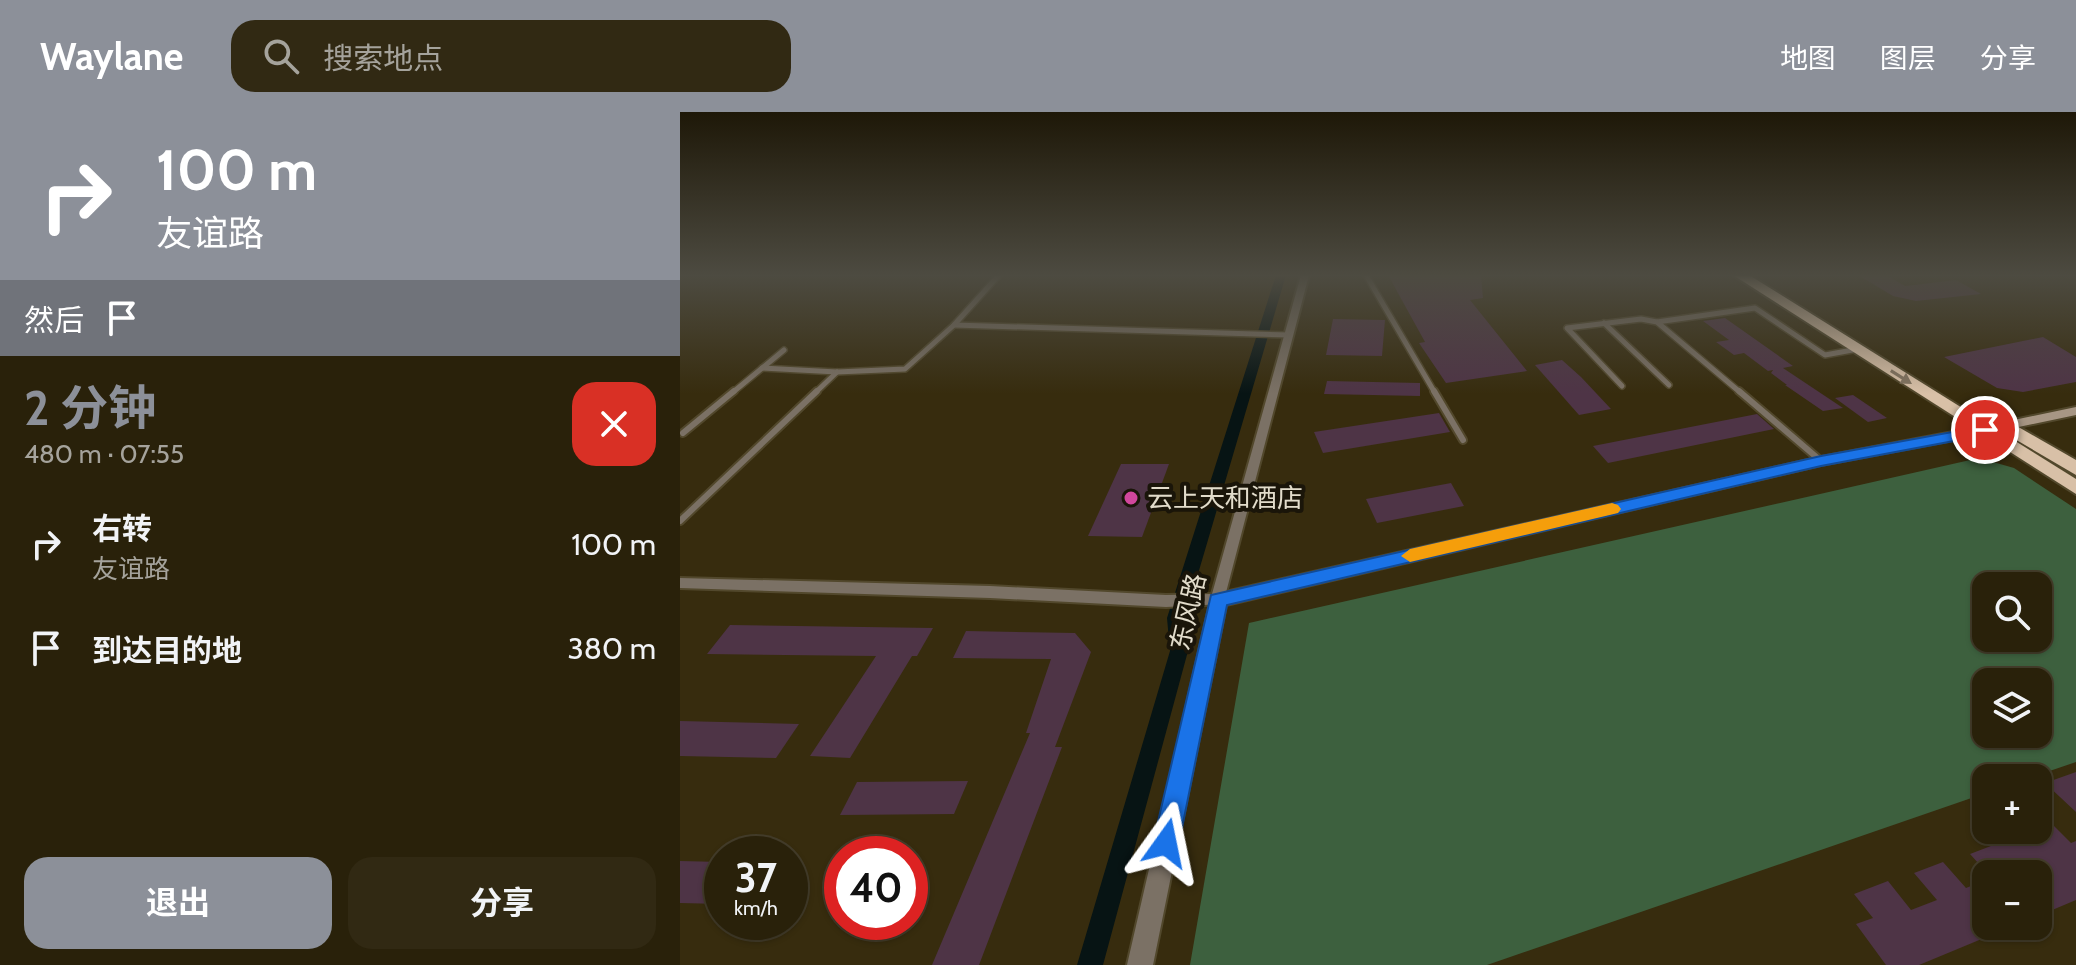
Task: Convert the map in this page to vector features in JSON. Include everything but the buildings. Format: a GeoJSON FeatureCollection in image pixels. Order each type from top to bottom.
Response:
{"type":"FeatureCollection","features":[{"type":"Feature","properties":{"kind":"highway"},"geometry":{"type":"LineString","coordinates":[[1803,315],[2076,488]]}},
{"type":"Feature","properties":{"kind":"highway"},"geometry":{"type":"LineString","coordinates":[[1828,315],[2076,469]]}},
{"type":"Feature","properties":{"kind":"main road"},"geometry":{"type":"LineString","coordinates":[[1985,430],[2076,411]]}},
{"type":"Feature","properties":{"kind":"street","name":"东风路"},"geometry":{"type":"LineString","coordinates":[[1140,965],[1210,601],[1295,315]]}},
{"type":"Feature","properties":{"kind":"street"},"geometry":{"type":"LineString","coordinates":[[680,583],[1210,601],[1821,461],[1985,430]]}},
{"type":"Feature","properties":{"kind":"lane"},"geometry":{"type":"LineString","coordinates":[[762,368],[837,372],[905,369],[963,315]]}},
{"type":"Feature","properties":{"kind":"lane"},"geometry":{"type":"LineString","coordinates":[[1389,315],[1463,440]]}},
{"type":"Feature","properties":{"kind":"lane"},"geometry":{"type":"LineString","coordinates":[[1622,386],[1566,330],[1604,323],[1643,319],[1657,322],[1707,315]]}},
{"type":"Feature","properties":{"kind":"lane"},"geometry":{"type":"LineString","coordinates":[[1765,315],[1825,355],[1858,349]]}},
{"type":"Feature","properties":{"kind":"lane"},"geometry":{"type":"LineString","coordinates":[[1657,322],[1821,461]]}},
{"type":"Feature","properties":{"kind":"lane"},"geometry":{"type":"LineString","coordinates":[[1604,323],[1669,385]]}},
{"type":"Feature","properties":{"kind":"lane"},"geometry":{"type":"LineString","coordinates":[[954,325],[1290,335]]}},
{"type":"Feature","properties":{"kind":"lane"},"geometry":{"type":"LineString","coordinates":[[683,433],[784,350]]}},
{"type":"Feature","properties":{"kind":"lane"},"geometry":{"type":"LineString","coordinates":[[680,521],[837,372]]}},
{"type":"Feature","properties":{"kind":"green space"},"geometry":{"type":"Polygon","coordinates":[[[1979,458],[2014,468],[2076,509],[2076,762],[2052,770],[2052,764],[1972,764],[1972,798],[1487,965],[1190,965],[1249,623],[1979,458]]]}},
{"type":"Feature","properties":{"kind":"waterway"},"geometry":{"type":"LineString","coordinates":[[1090,965],[1179,651],[1176,618],[1269,315]]}},
{"type":"Feature","properties":{"kind":"slow traffic"},"geometry":{"type":"LineString","coordinates":[[1410,556],[1612,509]]}},
{"type":"Feature","properties":{"kind":"place","name":"云上天和酒店"},"geometry":{"type":"Point","coordinates":[1131,498]}},
{"type":"Feature","properties":{"kind":"route"},"geometry":{"type":"LineString","coordinates":[[1166,843],[1218,600],[1821,461],[1985,430]]}}]}
